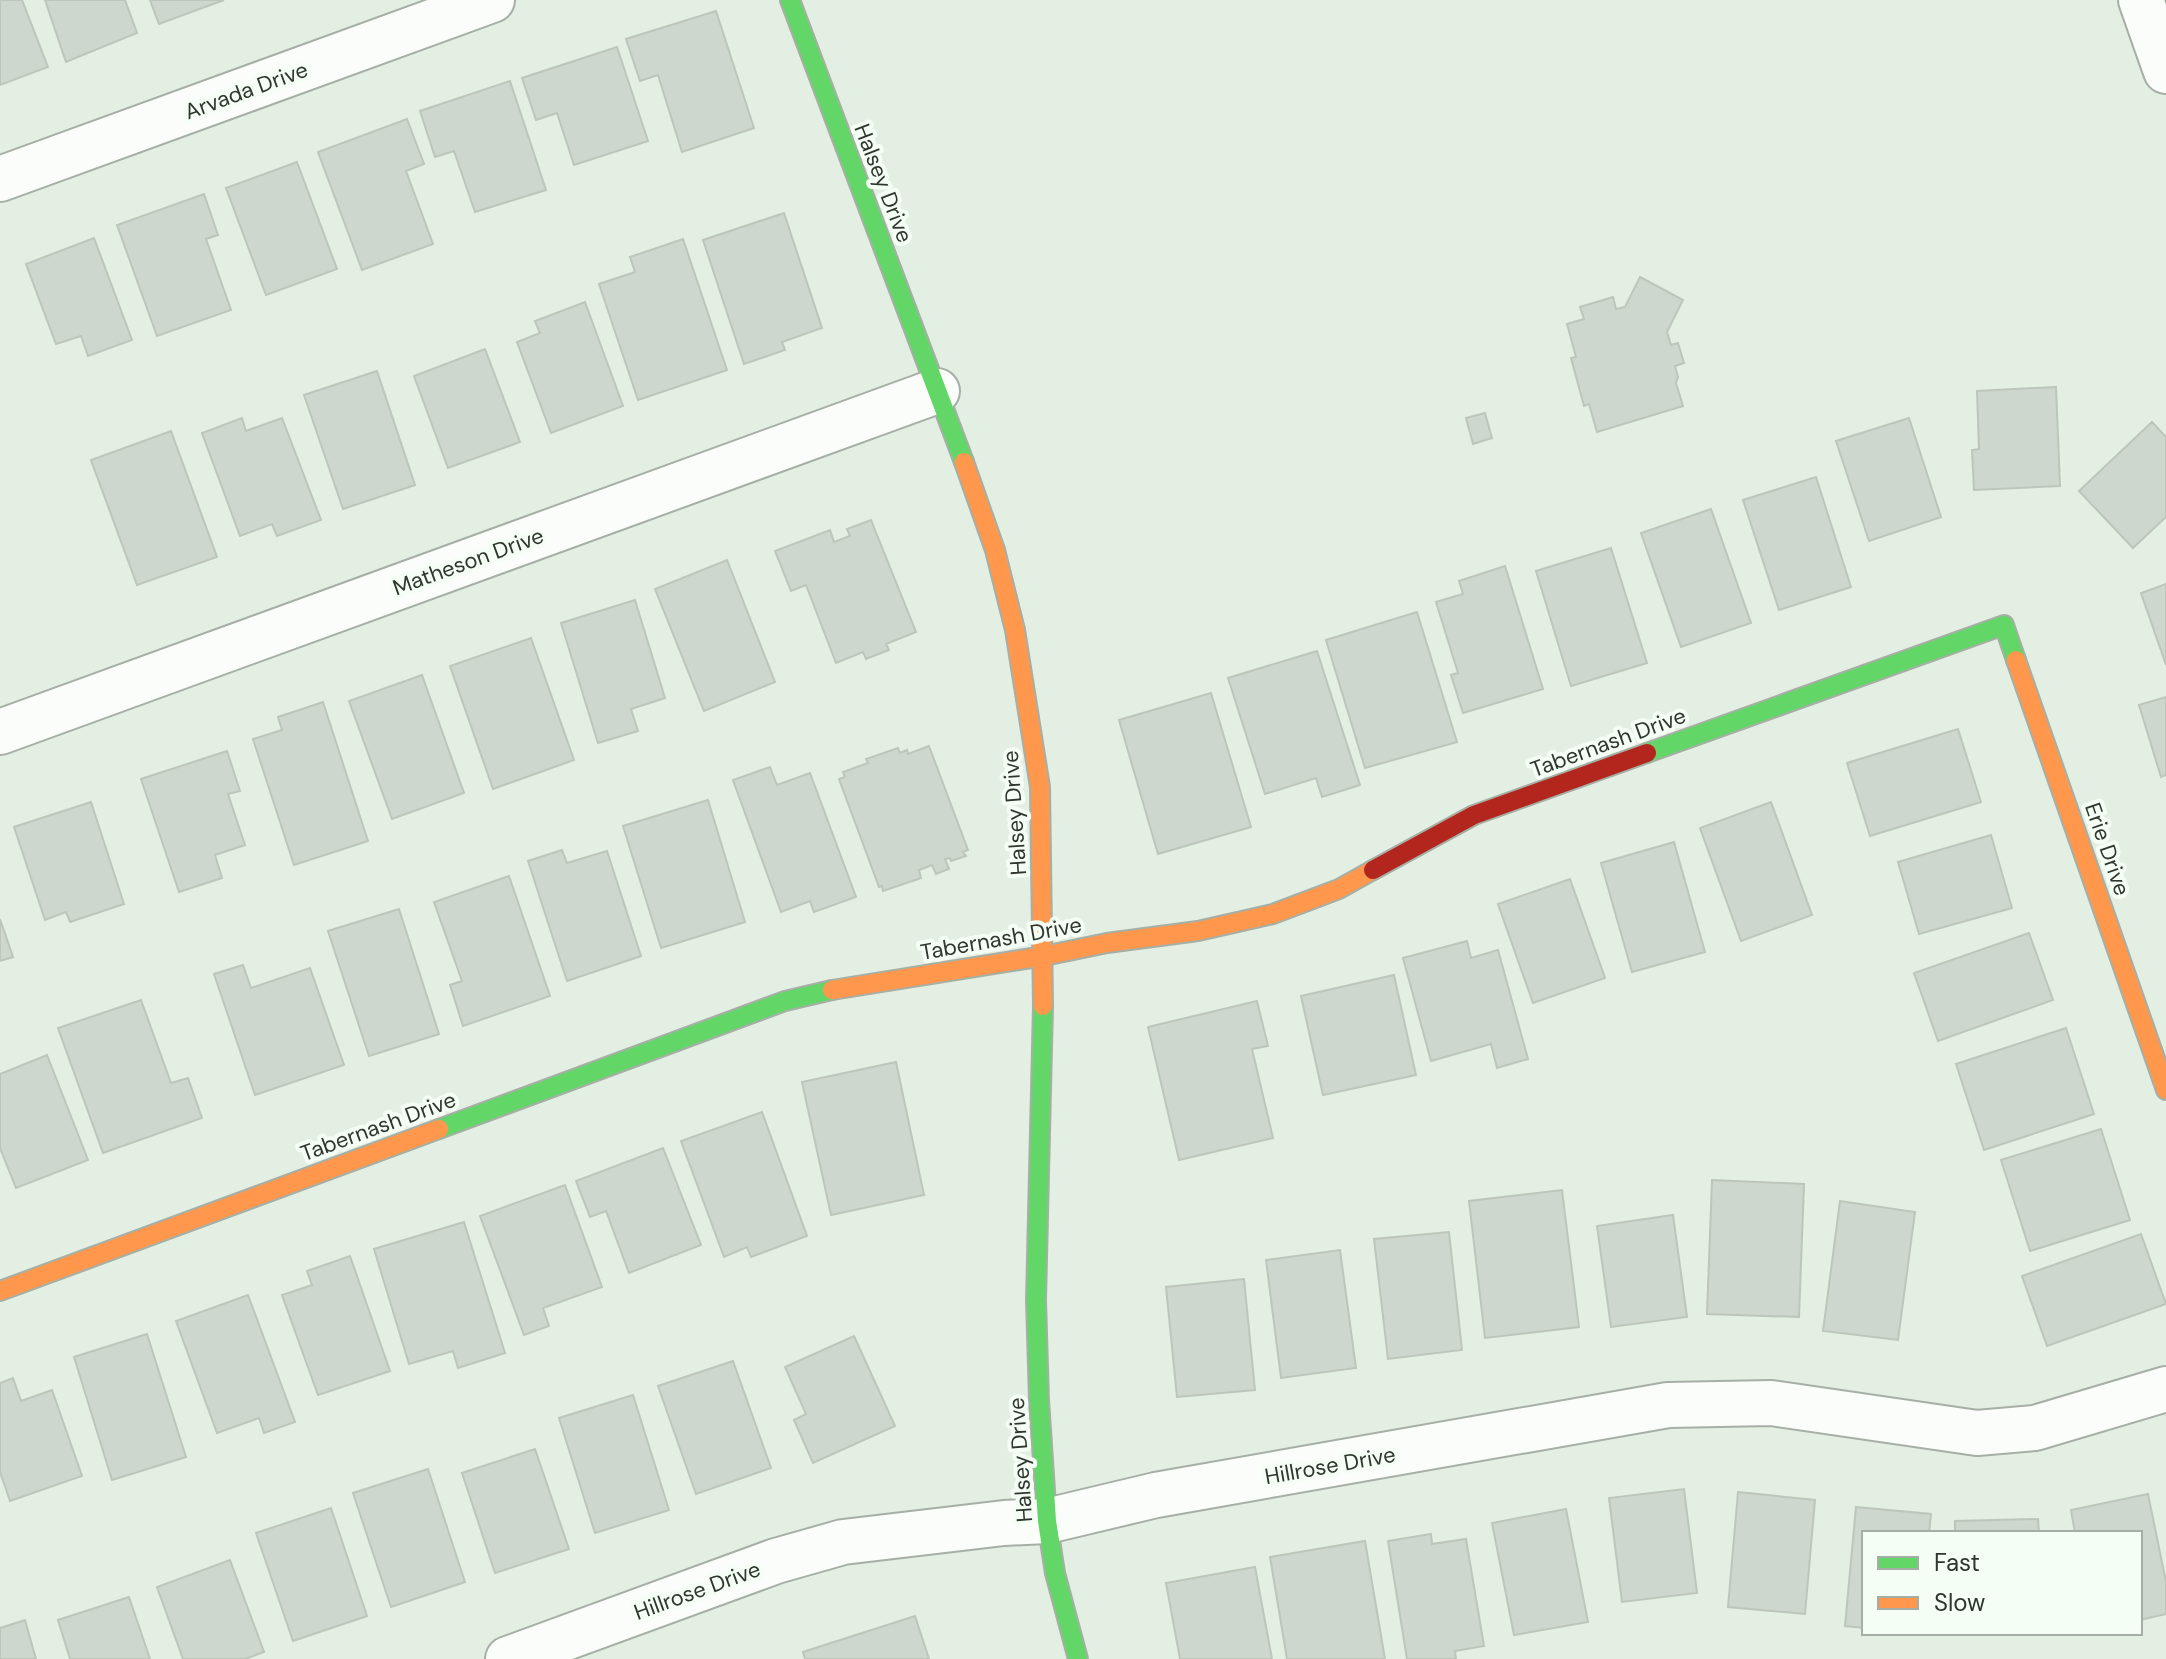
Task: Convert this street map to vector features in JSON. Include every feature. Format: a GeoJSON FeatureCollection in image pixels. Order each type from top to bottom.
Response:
{"type":"FeatureCollection","features":[{"type":"Feature","properties":{"kind":"street","name":"Arvada Drive"},"geometry":{"type":"LineString","coordinates":[[0,179],[492,0]]}},
{"type":"Feature","properties":{"kind":"street","name":"Halsey Drive"},"geometry":{"type":"LineString","coordinates":[[790,0],[995,550],[1015,630],[1040,787],[1044,956],[1036,1300],[1039,1400],[1047,1521],[1055,1573],[1078,1659]]}},
{"type":"Feature","properties":{"kind":"street"},"geometry":{"type":"LineString","coordinates":[[2141,0],[2166,71]]}},
{"type":"Feature","properties":{"kind":"street","name":"Matheson Drive"},"geometry":{"type":"LineString","coordinates":[[0,732],[937,391]]}},
{"type":"Feature","properties":{"kind":"street","name":"Tabernash Drive"},"geometry":{"type":"LineString","coordinates":[[0,1291],[785,1001],[838,989],[1107,943],[1198,931],[1273,914],[1339,889],[1474,815],[2004,625]]}},
{"type":"Feature","properties":{"kind":"street","name":"Erie Drive"},"geometry":{"type":"LineString","coordinates":[[2004,625],[2166,1090]]}},
{"type":"Feature","properties":{"kind":"street","name":"Hillrose Drive"},"geometry":{"type":"LineString","coordinates":[[508,1659],[776,1561],[843,1542],[1004,1523],[1047,1521],[1156,1495],[1668,1405],[1771,1403],[1977,1433],[2035,1428],[2166,1389]]}},
{"type":"Feature","properties":{"kind":"building"},"geometry":{"type":"Polygon","coordinates":[[[0,0],[22,0],[48,67],[0,85],[0,0]]]}},
{"type":"Feature","properties":{"kind":"building"},"geometry":{"type":"Polygon","coordinates":[[[45,0],[125,0],[137,33],[66,62],[45,0]]]}},
{"type":"Feature","properties":{"kind":"building"},"geometry":{"type":"Polygon","coordinates":[[[150,0],[224,0],[159,24],[150,0]]]}},
{"type":"Feature","properties":{"kind":"building"},"geometry":{"type":"Polygon","coordinates":[[[716,11],[754,128],[682,152],[658,75],[640,81],[626,39],[716,11]]]}},
{"type":"Feature","properties":{"kind":"building"},"geometry":{"type":"Polygon","coordinates":[[[617,47],[648,141],[574,165],[557,113],[536,120],[522,78],[617,47]]]}},
{"type":"Feature","properties":{"kind":"building"},"geometry":{"type":"Polygon","coordinates":[[[510,81],[546,190],[475,212],[454,151],[435,157],[420,111],[510,81]]]}},
{"type":"Feature","properties":{"kind":"building"},"geometry":{"type":"Polygon","coordinates":[[[407,119],[424,164],[406,171],[433,244],[362,270],[318,152],[407,119]]]}},
{"type":"Feature","properties":{"kind":"building"},"geometry":{"type":"Polygon","coordinates":[[[297,162],[337,269],[266,295],[226,188],[297,162]]]}},
{"type":"Feature","properties":{"kind":"building"},"geometry":{"type":"Polygon","coordinates":[[[204,194],[218,235],[206,239],[231,310],[157,336],[117,225],[204,194]]]}},
{"type":"Feature","properties":{"kind":"building"},"geometry":{"type":"Polygon","coordinates":[[[784,213],[822,328],[782,342],[785,350],[744,364],[703,240],[784,213]]]}},
{"type":"Feature","properties":{"kind":"building"},"geometry":{"type":"Polygon","coordinates":[[[94,238],[132,340],[88,356],[81,336],[56,344],[26,264],[94,238]]]}},
{"type":"Feature","properties":{"kind":"building"},"geometry":{"type":"Polygon","coordinates":[[[683,239],[727,370],[638,400],[599,284],[635,272],[630,257],[683,239]]]}},
{"type":"Feature","properties":{"kind":"building"},"geometry":{"type":"Polygon","coordinates":[[[1640,277],[1683,300],[1667,332],[1671,345],[1678,343],[1684,363],[1675,366],[1683,406],[1597,432],[1589,404],[1584,406],[1571,358],[1576,357],[1567,324],[1584,319],[1580,307],[1613,297],[1616,309],[1625,307],[1640,277]]]}},
{"type":"Feature","properties":{"kind":"building"},"geometry":{"type":"Polygon","coordinates":[[[585,302],[623,406],[551,433],[517,342],[540,333],[535,321],[585,302]]]}},
{"type":"Feature","properties":{"kind":"building"},"geometry":{"type":"Polygon","coordinates":[[[485,349],[520,442],[448,468],[414,376],[485,349]]]}},
{"type":"Feature","properties":{"kind":"building"},"geometry":{"type":"Polygon","coordinates":[[[377,371],[415,485],[343,509],[304,395],[377,371]]]}},
{"type":"Feature","properties":{"kind":"building"},"geometry":{"type":"Polygon","coordinates":[[[2056,387],[2060,486],[1974,490],[1972,450],[1979,449],[1977,391],[2056,387]]]}},
{"type":"Feature","properties":{"kind":"building"},"geometry":{"type":"Polygon","coordinates":[[[1485,413],[1492,438],[1473,444],[1466,418],[1485,413]]]}},
{"type":"Feature","properties":{"kind":"building"},"geometry":{"type":"Polygon","coordinates":[[[242,418],[246,431],[282,418],[321,520],[277,536],[272,524],[240,536],[202,433],[242,418]]]}},
{"type":"Feature","properties":{"kind":"building"},"geometry":{"type":"Polygon","coordinates":[[[1909,418],[1941,517],[1869,541],[1836,441],[1909,418]]]}},
{"type":"Feature","properties":{"kind":"building"},"geometry":{"type":"Polygon","coordinates":[[[2152,422],[2166,437],[2166,517],[2133,548],[2079,491],[2152,422]]]}},
{"type":"Feature","properties":{"kind":"building"},"geometry":{"type":"Polygon","coordinates":[[[171,431],[217,557],[137,585],[91,460],[171,431]]]}},
{"type":"Feature","properties":{"kind":"building"},"geometry":{"type":"Polygon","coordinates":[[[1816,477],[1851,587],[1779,610],[1743,500],[1816,477]]]}},
{"type":"Feature","properties":{"kind":"building"},"geometry":{"type":"Polygon","coordinates":[[[1711,509],[1751,623],[1681,647],[1641,533],[1711,509]]]}},
{"type":"Feature","properties":{"kind":"building"},"geometry":{"type":"Polygon","coordinates":[[[871,520],[916,632],[886,644],[889,650],[866,659],[863,652],[836,663],[806,585],[791,591],[775,551],[830,530],[834,542],[850,536],[847,529],[871,520]]]}},
{"type":"Feature","properties":{"kind":"building"},"geometry":{"type":"Polygon","coordinates":[[[1611,548],[1647,663],[1571,686],[1536,571],[1611,548]]]}},
{"type":"Feature","properties":{"kind":"building"},"geometry":{"type":"Polygon","coordinates":[[[727,560],[775,682],[704,711],[655,589],[727,560]]]}},
{"type":"Feature","properties":{"kind":"building"},"geometry":{"type":"Polygon","coordinates":[[[1505,566],[1543,689],[1463,713],[1451,675],[1458,673],[1436,602],[1463,594],[1459,581],[1505,566]]]}},
{"type":"Feature","properties":{"kind":"building"},"geometry":{"type":"Polygon","coordinates":[[[2166,584],[2166,665],[2141,593],[2166,584]]]}},
{"type":"Feature","properties":{"kind":"building"},"geometry":{"type":"Polygon","coordinates":[[[635,600],[665,698],[631,709],[638,731],[598,743],[561,623],[635,600]]]}},
{"type":"Feature","properties":{"kind":"building"},"geometry":{"type":"Polygon","coordinates":[[[1417,612],[1457,742],[1365,768],[1326,640],[1417,612]]]}},
{"type":"Feature","properties":{"kind":"building"},"geometry":{"type":"Polygon","coordinates":[[[531,638],[574,760],[493,789],[450,666],[531,638]]]}},
{"type":"Feature","properties":{"kind":"building"},"geometry":{"type":"Polygon","coordinates":[[[1317,651],[1360,785],[1322,797],[1316,778],[1265,794],[1228,678],[1317,651]]]}},
{"type":"Feature","properties":{"kind":"building"},"geometry":{"type":"Polygon","coordinates":[[[422,675],[464,793],[392,819],[349,701],[422,675]]]}},
{"type":"Feature","properties":{"kind":"building"},"geometry":{"type":"Polygon","coordinates":[[[1211,693],[1251,827],[1158,854],[1119,720],[1211,693]]]}},
{"type":"Feature","properties":{"kind":"building"},"geometry":{"type":"Polygon","coordinates":[[[2166,697],[2166,775],[2161,777],[2139,705],[2166,697]]]}},
{"type":"Feature","properties":{"kind":"building"},"geometry":{"type":"Polygon","coordinates":[[[323,702],[368,841],[294,865],[253,739],[282,730],[278,717],[323,702]]]}},
{"type":"Feature","properties":{"kind":"building"},"geometry":{"type":"Polygon","coordinates":[[[1958,729],[1981,802],[1870,836],[1847,763],[1958,729]]]}},
{"type":"Feature","properties":{"kind":"building"},"geometry":{"type":"Polygon","coordinates":[[[929,746],[968,850],[963,852],[966,856],[951,861],[950,858],[945,859],[949,869],[936,874],[932,865],[919,870],[921,878],[883,891],[839,779],[845,777],[843,772],[868,763],[866,759],[898,748],[900,753],[907,750],[908,754],[929,746]]]}},
{"type":"Feature","properties":{"kind":"building"},"geometry":{"type":"Polygon","coordinates":[[[227,751],[240,791],[228,794],[245,845],[215,855],[222,878],[179,892],[141,779],[227,751]]]}},
{"type":"Feature","properties":{"kind":"building"},"geometry":{"type":"Polygon","coordinates":[[[770,767],[777,785],[810,773],[856,897],[814,912],[810,901],[781,912],[733,780],[770,767]]]}},
{"type":"Feature","properties":{"kind":"building"},"geometry":{"type":"Polygon","coordinates":[[[708,800],[745,922],[661,948],[623,826],[708,800]]]}},
{"type":"Feature","properties":{"kind":"building"},"geometry":{"type":"Polygon","coordinates":[[[91,802],[124,904],[70,922],[66,912],[45,920],[14,827],[91,802]]]}},
{"type":"Feature","properties":{"kind":"building"},"geometry":{"type":"Polygon","coordinates":[[[1771,802],[1812,915],[1741,941],[1700,828],[1771,802]]]}},
{"type":"Feature","properties":{"kind":"building"},"geometry":{"type":"Polygon","coordinates":[[[1991,835],[2012,908],[1919,934],[1898,862],[1991,835]]]}},
{"type":"Feature","properties":{"kind":"building"},"geometry":{"type":"Polygon","coordinates":[[[1674,842],[1705,952],[1632,972],[1601,863],[1674,842]]]}},
{"type":"Feature","properties":{"kind":"building"},"geometry":{"type":"Polygon","coordinates":[[[562,850],[567,863],[607,851],[641,956],[567,981],[528,861],[562,850]]]}},
{"type":"Feature","properties":{"kind":"building"},"geometry":{"type":"Polygon","coordinates":[[[509,876],[550,996],[463,1026],[450,985],[462,981],[434,902],[509,876]]]}},
{"type":"Feature","properties":{"kind":"building"},"geometry":{"type":"Polygon","coordinates":[[[1570,879],[1605,978],[1533,1003],[1498,904],[1570,879]]]}},
{"type":"Feature","properties":{"kind":"building"},"geometry":{"type":"Polygon","coordinates":[[[399,909],[439,1034],[369,1056],[328,931],[399,909]]]}},
{"type":"Feature","properties":{"kind":"building"},"geometry":{"type":"Polygon","coordinates":[[[0,919],[13,957],[0,961],[0,919]]]}},
{"type":"Feature","properties":{"kind":"building"},"geometry":{"type":"Polygon","coordinates":[[[2029,933],[2053,1000],[1938,1041],[1914,973],[2029,933]]]}},
{"type":"Feature","properties":{"kind":"building"},"geometry":{"type":"Polygon","coordinates":[[[1467,941],[1471,958],[1498,950],[1528,1059],[1497,1068],[1491,1044],[1431,1061],[1403,958],[1467,941]]]}},
{"type":"Feature","properties":{"kind":"building"},"geometry":{"type":"Polygon","coordinates":[[[243,965],[251,988],[310,968],[344,1065],[255,1095],[214,974],[243,965]]]}},
{"type":"Feature","properties":{"kind":"building"},"geometry":{"type":"Polygon","coordinates":[[[1394,975],[1416,1075],[1323,1095],[1301,996],[1394,975]]]}},
{"type":"Feature","properties":{"kind":"building"},"geometry":{"type":"Polygon","coordinates":[[[141,1000],[171,1083],[188,1078],[202,1118],[103,1153],[58,1028],[141,1000]]]}},
{"type":"Feature","properties":{"kind":"building"},"geometry":{"type":"Polygon","coordinates":[[[1257,1001],[1268,1046],[1252,1049],[1273,1138],[1179,1160],[1148,1027],[1257,1001]]]}},
{"type":"Feature","properties":{"kind":"building"},"geometry":{"type":"Polygon","coordinates":[[[2066,1028],[2094,1114],[1984,1150],[1956,1064],[2066,1028]]]}},
{"type":"Feature","properties":{"kind":"building"},"geometry":{"type":"Polygon","coordinates":[[[47,1055],[88,1160],[16,1188],[0,1148],[0,1074],[47,1055]]]}},
{"type":"Feature","properties":{"kind":"building"},"geometry":{"type":"Polygon","coordinates":[[[896,1062],[924,1195],[831,1215],[802,1082],[896,1062]]]}},
{"type":"Feature","properties":{"kind":"building"},"geometry":{"type":"Polygon","coordinates":[[[762,1112],[807,1236],[751,1257],[747,1247],[724,1257],[681,1141],[762,1112]]]}},
{"type":"Feature","properties":{"kind":"building"},"geometry":{"type":"Polygon","coordinates":[[[2101,1129],[2130,1220],[2030,1251],[2001,1160],[2101,1129]]]}},
{"type":"Feature","properties":{"kind":"building"},"geometry":{"type":"Polygon","coordinates":[[[663,1148],[701,1245],[629,1273],[606,1211],[590,1217],[576,1181],[663,1148]]]}},
{"type":"Feature","properties":{"kind":"building"},"geometry":{"type":"Polygon","coordinates":[[[1712,1180],[1804,1184],[1799,1317],[1707,1314],[1712,1180]]]}},
{"type":"Feature","properties":{"kind":"building"},"geometry":{"type":"Polygon","coordinates":[[[565,1185],[602,1287],[543,1308],[549,1326],[524,1335],[480,1216],[565,1185]]]}},
{"type":"Feature","properties":{"kind":"building"},"geometry":{"type":"Polygon","coordinates":[[[1562,1190],[1579,1327],[1485,1338],[1469,1201],[1562,1190]]]}},
{"type":"Feature","properties":{"kind":"building"},"geometry":{"type":"Polygon","coordinates":[[[1840,1201],[1915,1212],[1898,1340],[1823,1331],[1840,1201]]]}},
{"type":"Feature","properties":{"kind":"building"},"geometry":{"type":"Polygon","coordinates":[[[1673,1215],[1687,1317],[1611,1327],[1597,1226],[1673,1215]]]}},
{"type":"Feature","properties":{"kind":"building"},"geometry":{"type":"Polygon","coordinates":[[[464,1222],[505,1353],[458,1368],[453,1351],[409,1364],[374,1249],[464,1222]]]}},
{"type":"Feature","properties":{"kind":"building"},"geometry":{"type":"Polygon","coordinates":[[[1449,1232],[1462,1350],[1388,1359],[1374,1239],[1449,1232]]]}},
{"type":"Feature","properties":{"kind":"building"},"geometry":{"type":"Polygon","coordinates":[[[2141,1234],[2166,1304],[2047,1346],[2022,1276],[2141,1234]]]}},
{"type":"Feature","properties":{"kind":"building"},"geometry":{"type":"Polygon","coordinates":[[[1340,1250],[1356,1368],[1281,1378],[1266,1260],[1340,1250]]]}},
{"type":"Feature","properties":{"kind":"building"},"geometry":{"type":"Polygon","coordinates":[[[350,1256],[390,1371],[318,1395],[282,1295],[312,1285],[307,1271],[350,1256]]]}},
{"type":"Feature","properties":{"kind":"building"},"geometry":{"type":"Polygon","coordinates":[[[1244,1279],[1255,1390],[1177,1397],[1166,1287],[1244,1279]]]}},
{"type":"Feature","properties":{"kind":"building"},"geometry":{"type":"Polygon","coordinates":[[[248,1295],[295,1422],[264,1433],[259,1418],[217,1433],[176,1321],[248,1295]]]}},
{"type":"Feature","properties":{"kind":"building"},"geometry":{"type":"Polygon","coordinates":[[[147,1334],[186,1457],[112,1480],[74,1357],[147,1334]]]}},
{"type":"Feature","properties":{"kind":"building"},"geometry":{"type":"Polygon","coordinates":[[[854,1336],[895,1426],[813,1463],[794,1420],[806,1414],[785,1367],[854,1336]]]}},
{"type":"Feature","properties":{"kind":"building"},"geometry":{"type":"Polygon","coordinates":[[[733,1361],[771,1468],[696,1494],[658,1386],[733,1361]]]}},
{"type":"Feature","properties":{"kind":"building"},"geometry":{"type":"Polygon","coordinates":[[[13,1378],[21,1401],[52,1390],[82,1476],[10,1501],[0,1472],[0,1383],[13,1378]]]}},
{"type":"Feature","properties":{"kind":"building"},"geometry":{"type":"Polygon","coordinates":[[[633,1395],[669,1510],[595,1533],[559,1418],[633,1395]]]}},
{"type":"Feature","properties":{"kind":"building"},"geometry":{"type":"Polygon","coordinates":[[[535,1449],[569,1549],[495,1573],[462,1473],[535,1449]]]}},
{"type":"Feature","properties":{"kind":"building"},"geometry":{"type":"Polygon","coordinates":[[[428,1469],[465,1582],[391,1607],[353,1493],[428,1469]]]}},
{"type":"Feature","properties":{"kind":"building"},"geometry":{"type":"Polygon","coordinates":[[[1684,1489],[1697,1593],[1622,1602],[1609,1498],[1684,1489]]]}},
{"type":"Feature","properties":{"kind":"building"},"geometry":{"type":"Polygon","coordinates":[[[1738,1492],[1815,1500],[1805,1614],[1728,1607],[1738,1492]]]}},
{"type":"Feature","properties":{"kind":"building"},"geometry":{"type":"Polygon","coordinates":[[[2148,1494],[2166,1582],[2166,1614],[2142,1620],[2142,1531],[2075,1531],[2071,1510],[2148,1494]]]}},
{"type":"Feature","properties":{"kind":"building"},"geometry":{"type":"Polygon","coordinates":[[[1856,1507],[1931,1514],[1929,1531],[1862,1531],[1862,1628],[1845,1626],[1856,1507]]]}},
{"type":"Feature","properties":{"kind":"building"},"geometry":{"type":"Polygon","coordinates":[[[331,1508],[367,1616],[293,1641],[256,1533],[331,1508]]]}},
{"type":"Feature","properties":{"kind":"building"},"geometry":{"type":"Polygon","coordinates":[[[1566,1509],[1588,1622],[1514,1635],[1492,1523],[1566,1509]]]}},
{"type":"Feature","properties":{"kind":"building"},"geometry":{"type":"Polygon","coordinates":[[[2038,1519],[2039,1531],[1955,1531],[1955,1521],[2038,1519]]]}},
{"type":"Feature","properties":{"kind":"building"},"geometry":{"type":"Polygon","coordinates":[[[1431,1534],[1432,1544],[1466,1539],[1484,1646],[1455,1651],[1456,1659],[1407,1659],[1388,1541],[1431,1534]]]}},
{"type":"Feature","properties":{"kind":"building"},"geometry":{"type":"Polygon","coordinates":[[[1365,1541],[1385,1659],[1287,1659],[1270,1557],[1365,1541]]]}},
{"type":"Feature","properties":{"kind":"building"},"geometry":{"type":"Polygon","coordinates":[[[230,1560],[264,1652],[245,1659],[183,1659],[157,1587],[230,1560]]]}},
{"type":"Feature","properties":{"kind":"building"},"geometry":{"type":"Polygon","coordinates":[[[1255,1567],[1272,1659],[1180,1659],[1166,1583],[1255,1567]]]}},
{"type":"Feature","properties":{"kind":"building"},"geometry":{"type":"Polygon","coordinates":[[[129,1597],[150,1659],[70,1659],[58,1620],[129,1597]]]}},
{"type":"Feature","properties":{"kind":"building"},"geometry":{"type":"Polygon","coordinates":[[[915,1616],[929,1659],[805,1659],[803,1652],[915,1616]]]}},
{"type":"Feature","properties":{"kind":"building"},"geometry":{"type":"Polygon","coordinates":[[[25,1620],[36,1659],[0,1659],[0,1628],[25,1620]]]}},
{"type":"Feature","properties":{"kind":"traffic: fast"},"geometry":{"type":"LineString","coordinates":[[790,0],[964,462]]}},
{"type":"Feature","properties":{"kind":"traffic: fast"},"geometry":{"type":"LineString","coordinates":[[1647,753],[2004,625],[2016,660]]}},
{"type":"Feature","properties":{"kind":"traffic: fast"},"geometry":{"type":"LineString","coordinates":[[439,1129],[785,1001],[832,990]]}},
{"type":"Feature","properties":{"kind":"traffic: fast"},"geometry":{"type":"LineString","coordinates":[[1043,1006],[1036,1300],[1039,1400],[1047,1521],[1055,1573],[1078,1659]]}},
{"type":"Feature","properties":{"kind":"traffic: slow"},"geometry":{"type":"LineString","coordinates":[[964,462],[995,550],[1015,630],[1040,787],[1043,1006]]}},
{"type":"Feature","properties":{"kind":"traffic: slow"},"geometry":{"type":"LineString","coordinates":[[2016,660],[2166,1090]]}},
{"type":"Feature","properties":{"kind":"traffic: slow"},"geometry":{"type":"LineString","coordinates":[[832,990],[1107,943],[1198,931],[1273,914],[1339,889],[1373,870]]}},
{"type":"Feature","properties":{"kind":"traffic: slow"},"geometry":{"type":"LineString","coordinates":[[0,1291],[439,1129]]}},
{"type":"Feature","properties":{"kind":"traffic: jam"},"geometry":{"type":"LineString","coordinates":[[1373,870],[1474,815],[1647,753]]}}]}
